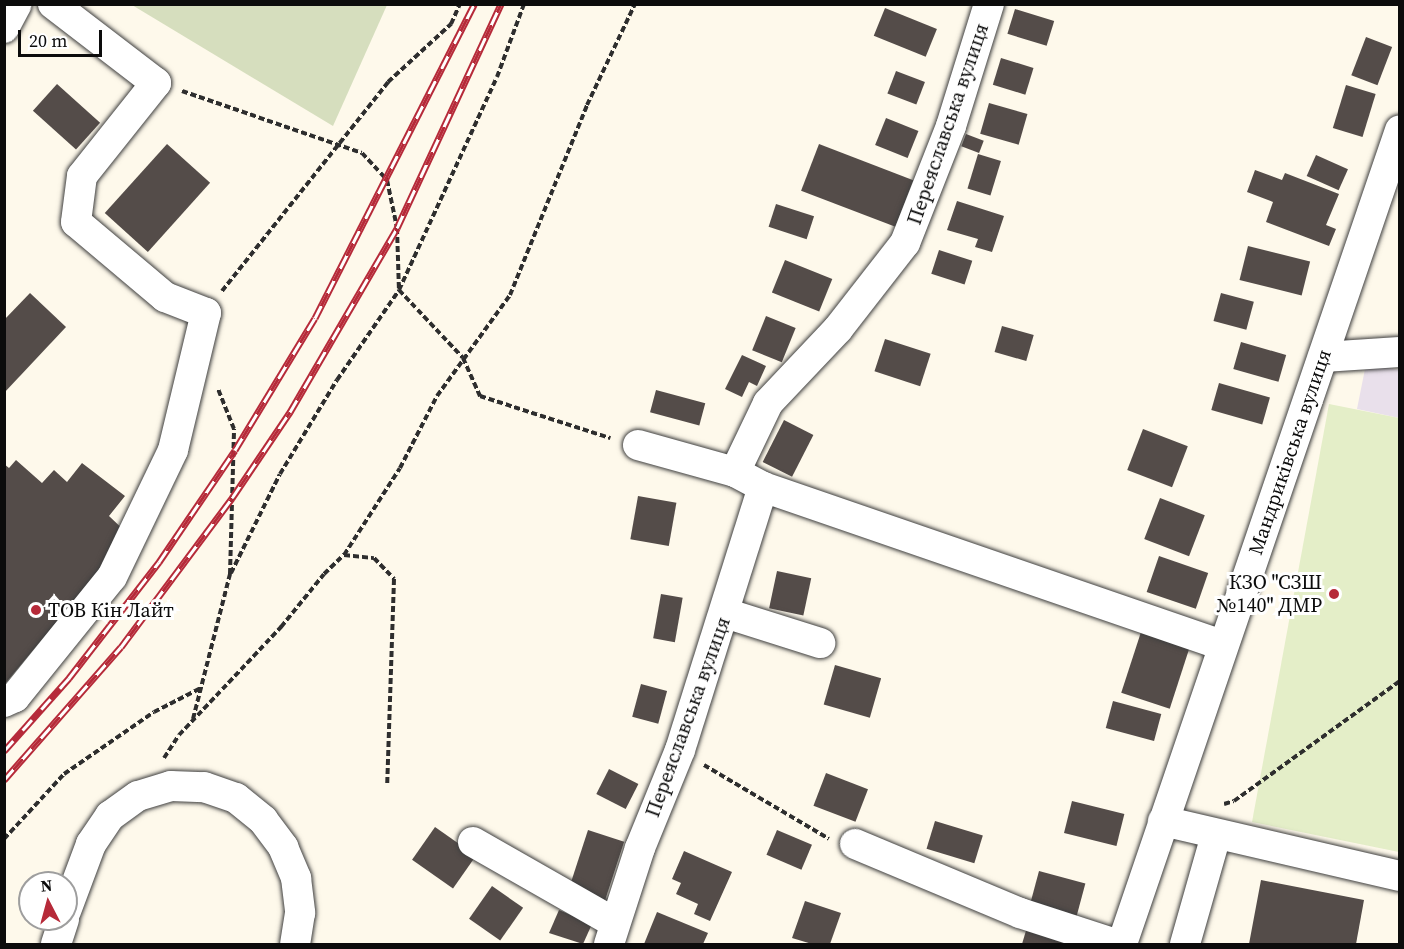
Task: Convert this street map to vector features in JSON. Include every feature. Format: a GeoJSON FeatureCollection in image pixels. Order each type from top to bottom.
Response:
{"type":"FeatureCollection","features":[{"type":"Feature","properties":{"kind":"street"},"geometry":{"type":"LineString","coordinates":[[4,28],[17,4]]}},
{"type":"Feature","properties":{"kind":"street"},"geometry":{"type":"LineString","coordinates":[[4,702],[15,697],[112,577],[173,450],[206,313],[165,297],[76,222],[82,176],[156,83],[53,4]]}},
{"type":"Feature","properties":{"kind":"street","name":"Переяславська вулиця"},"geometry":{"type":"LineString","coordinates":[[735,472],[768,404],[838,329],[905,243],[951,126],[989,4]]}},
{"type":"Feature","properties":{"kind":"street","name":"Мандриківська вулиця"},"geometry":{"type":"LineString","coordinates":[[1122,945],[1400,130]]}},
{"type":"Feature","properties":{"kind":"street"},"geometry":{"type":"LineString","coordinates":[[1323,357],[1400,352]]}},
{"type":"Feature","properties":{"kind":"street"},"geometry":{"type":"LineString","coordinates":[[638,445],[735,472],[763,487],[1223,645]]}},
{"type":"Feature","properties":{"kind":"street","name":"Переяславська вулиця"},"geometry":{"type":"LineString","coordinates":[[612,934],[640,848],[680,750],[763,487]]}},
{"type":"Feature","properties":{"kind":"street"},"geometry":{"type":"LineString","coordinates":[[725,613],[820,643]]}},
{"type":"Feature","properties":{"kind":"street"},"geometry":{"type":"LineString","coordinates":[[78,879],[91,844],[110,816],[138,796],[171,786],[204,787],[236,798],[263,820],[284,847],[296,878],[300,913],[295,945]]}},
{"type":"Feature","properties":{"kind":"street"},"geometry":{"type":"LineString","coordinates":[[1163,821],[1215,821],[1400,876]]}},
{"type":"Feature","properties":{"kind":"street"},"geometry":{"type":"LineString","coordinates":[[1185,945],[1215,821]]}},
{"type":"Feature","properties":{"kind":"street"},"geometry":{"type":"LineString","coordinates":[[473,842],[612,934]]}},
{"type":"Feature","properties":{"kind":"street"},"geometry":{"type":"LineString","coordinates":[[855,844],[1020,913],[1116,945]]}},
{"type":"Feature","properties":{"kind":"path"},"geometry":{"type":"LineString","coordinates":[[206,313],[338,142],[388,82],[452,24],[460,4]]}},
{"type":"Feature","properties":{"kind":"path"},"geometry":{"type":"LineString","coordinates":[[193,719],[230,574],[280,474],[337,380],[399,290],[497,77],[524,4]]}},
{"type":"Feature","properties":{"kind":"path"},"geometry":{"type":"LineString","coordinates":[[138,796],[193,719],[344,555],[400,468],[437,396],[510,295],[587,105],[635,4]]}},
{"type":"Feature","properties":{"kind":"path"},"geometry":{"type":"LineString","coordinates":[[156,83],[338,142],[362,153],[387,180],[397,228],[399,290],[463,358],[480,396],[638,445]]}},
{"type":"Feature","properties":{"kind":"path"},"geometry":{"type":"LineString","coordinates":[[212,379],[231,413],[234,429],[230,574]]}},
{"type":"Feature","properties":{"kind":"path"},"geometry":{"type":"LineString","coordinates":[[344,555],[374,558],[394,579],[387,785]]}},
{"type":"Feature","properties":{"kind":"path"},"geometry":{"type":"LineString","coordinates":[[1215,821],[1234,801],[1400,681]]}},
{"type":"Feature","properties":{"kind":"path"},"geometry":{"type":"LineString","coordinates":[[4,839],[64,774],[154,712],[201,688]]}},
{"type":"Feature","properties":{"kind":"path"},"geometry":{"type":"LineString","coordinates":[[680,750],[812,830],[831,840],[855,844]]}},
{"type":"Feature","properties":{"kind":"shaded area"},"geometry":{"type":"Polygon","coordinates":[[[1366,364],[1399,370],[1399,418],[1357,409],[1366,364]]]}},
{"type":"Feature","properties":{"kind":"green space"},"geometry":{"type":"Polygon","coordinates":[[[132,5],[387,5],[333,126],[132,5]]]}},
{"type":"Feature","properties":{"kind":"green space"},"geometry":{"type":"Polygon","coordinates":[[[1329,404],[1399,418],[1399,852],[1252,822],[1329,404]]]}},
{"type":"Feature","properties":{"kind":"building"},"geometry":{"type":"Polygon","coordinates":[[[885,8],[937,29],[926,57],[874,36],[885,8]]]}},
{"type":"Feature","properties":{"kind":"building"},"geometry":{"type":"Polygon","coordinates":[[[1015,9],[1054,21],[1047,46],[1007,34],[1015,9]]]}},
{"type":"Feature","properties":{"kind":"building"},"geometry":{"type":"Polygon","coordinates":[[[1366,37],[1392,47],[1377,85],[1351,75],[1366,37]]]}},
{"type":"Feature","properties":{"kind":"building"},"geometry":{"type":"Polygon","coordinates":[[[1001,58],[1034,68],[1025,95],[993,85],[1001,58]]]}},
{"type":"Feature","properties":{"kind":"building"},"geometry":{"type":"Polygon","coordinates":[[[896,71],[925,82],[916,105],[887,93],[896,71]]]}},
{"type":"Feature","properties":{"kind":"building"},"geometry":{"type":"Polygon","coordinates":[[[57,84],[100,123],[76,150],[33,111],[57,84]]]}},
{"type":"Feature","properties":{"kind":"building"},"geometry":{"type":"Polygon","coordinates":[[[1346,85],[1376,94],[1362,137],[1333,128],[1346,85]]]}},
{"type":"Feature","properties":{"kind":"building"},"geometry":{"type":"Polygon","coordinates":[[[989,103],[1027,114],[1019,145],[980,134],[989,103]]]}},
{"type":"Feature","properties":{"kind":"building"},"geometry":{"type":"Polygon","coordinates":[[[886,118],[918,131],[908,158],[875,145],[886,118]]]}},
{"type":"Feature","properties":{"kind":"building"},"geometry":{"type":"Polygon","coordinates":[[[966,134],[984,141],[979,153],[961,146],[966,134]]]}},
{"type":"Feature","properties":{"kind":"building"},"geometry":{"type":"Polygon","coordinates":[[[167,144],[210,183],[148,252],[105,213],[167,144]]]}},
{"type":"Feature","properties":{"kind":"building"},"geometry":{"type":"Polygon","coordinates":[[[819,144],[913,180],[895,227],[801,191],[819,144]]]}},
{"type":"Feature","properties":{"kind":"building"},"geometry":{"type":"Polygon","coordinates":[[[978,154],[1001,161],[990,195],[967,188],[978,154]]]}},
{"type":"Feature","properties":{"kind":"building"},"geometry":{"type":"Polygon","coordinates":[[[1316,155],[1348,169],[1339,190],[1307,176],[1316,155]]]}},
{"type":"Feature","properties":{"kind":"building"},"geometry":{"type":"Polygon","coordinates":[[[1255,170],[1282,180],[1285,173],[1339,194],[1326,225],[1336,229],[1329,246],[1266,222],[1273,202],[1247,192],[1255,170]]]}},
{"type":"Feature","properties":{"kind":"building"},"geometry":{"type":"Polygon","coordinates":[[[957,201],[1004,216],[992,252],[975,247],[978,239],[947,230],[957,201]]]}},
{"type":"Feature","properties":{"kind":"building"},"geometry":{"type":"Polygon","coordinates":[[[776,204],[814,216],[807,239],[769,227],[776,204]]]}},
{"type":"Feature","properties":{"kind":"building"},"geometry":{"type":"Polygon","coordinates":[[[1248,246],[1310,261],[1302,295],[1240,280],[1248,246]]]}},
{"type":"Feature","properties":{"kind":"building"},"geometry":{"type":"Polygon","coordinates":[[[939,250],[972,261],[965,285],[931,274],[939,250]]]}},
{"type":"Feature","properties":{"kind":"building"},"geometry":{"type":"Polygon","coordinates":[[[785,260],[832,279],[819,312],[772,292],[785,260]]]}},
{"type":"Feature","properties":{"kind":"building"},"geometry":{"type":"Polygon","coordinates":[[[30,293],[66,327],[4,393],[4,320],[30,293]]]}},
{"type":"Feature","properties":{"kind":"building"},"geometry":{"type":"Polygon","coordinates":[[[1221,293],[1254,302],[1246,330],[1213,321],[1221,293]]]}},
{"type":"Feature","properties":{"kind":"building"},"geometry":{"type":"Polygon","coordinates":[[[766,316],[796,328],[782,362],[752,350],[766,316]]]}},
{"type":"Feature","properties":{"kind":"building"},"geometry":{"type":"Polygon","coordinates":[[[1002,326],[1034,335],[1026,361],[995,352],[1002,326]]]}},
{"type":"Feature","properties":{"kind":"building"},"geometry":{"type":"Polygon","coordinates":[[[885,339],[931,354],[920,386],[874,371],[885,339]]]}},
{"type":"Feature","properties":{"kind":"building"},"geometry":{"type":"Polygon","coordinates":[[[1241,342],[1286,355],[1278,382],[1233,369],[1241,342]]]}},
{"type":"Feature","properties":{"kind":"building"},"geometry":{"type":"Polygon","coordinates":[[[742,355],[766,366],[757,386],[749,382],[742,397],[725,389],[742,355]]]}},
{"type":"Feature","properties":{"kind":"building"},"geometry":{"type":"Polygon","coordinates":[[[1219,383],[1270,398],[1262,425],[1211,410],[1219,383]]]}},
{"type":"Feature","properties":{"kind":"building"},"geometry":{"type":"Polygon","coordinates":[[[656,390],[705,403],[699,425],[650,412],[656,390]]]}},
{"type":"Feature","properties":{"kind":"building"},"geometry":{"type":"Polygon","coordinates":[[[784,420],[813,435],[792,477],[763,462],[784,420]]]}},
{"type":"Feature","properties":{"kind":"building"},"geometry":{"type":"Polygon","coordinates":[[[1143,429],[1188,446],[1172,487],[1127,470],[1143,429]]]}},
{"type":"Feature","properties":{"kind":"building","name":"ТОВ Кін Лайт"},"geometry":{"type":"Polygon","coordinates":[[[16,460],[42,483],[54,470],[67,482],[82,463],[125,496],[109,516],[129,535],[4,685],[4,464],[9,468],[16,460]]]}},
{"type":"Feature","properties":{"kind":"building"},"geometry":{"type":"Polygon","coordinates":[[[638,496],[676,503],[669,546],[630,539],[638,496]]]}},
{"type":"Feature","properties":{"kind":"building"},"geometry":{"type":"Polygon","coordinates":[[[1160,498],[1205,515],[1189,556],[1144,539],[1160,498]]]}},
{"type":"Feature","properties":{"kind":"building"},"geometry":{"type":"Polygon","coordinates":[[[1159,556],[1208,573],[1196,609],[1147,592],[1159,556]]]}},
{"type":"Feature","properties":{"kind":"building"},"geometry":{"type":"Polygon","coordinates":[[[777,571],[811,578],[803,615],[769,608],[777,571]]]}},
{"type":"Feature","properties":{"kind":"building"},"geometry":{"type":"Polygon","coordinates":[[[661,594],[683,598],[675,642],[653,638],[661,594]]]}},
{"type":"Feature","properties":{"kind":"building"},"geometry":{"type":"Polygon","coordinates":[[[1141,632],[1190,648],[1170,709],[1121,693],[1141,632]]]}},
{"type":"Feature","properties":{"kind":"building"},"geometry":{"type":"Polygon","coordinates":[[[835,665],[881,678],[870,718],[824,704],[835,665]]]}},
{"type":"Feature","properties":{"kind":"building"},"geometry":{"type":"Polygon","coordinates":[[[641,684],[667,691],[658,724],[632,717],[641,684]]]}},
{"type":"Feature","properties":{"kind":"building"},"geometry":{"type":"Polygon","coordinates":[[[1113,701],[1161,714],[1154,741],[1106,728],[1113,701]]]}},
{"type":"Feature","properties":{"kind":"building"},"geometry":{"type":"Polygon","coordinates":[[[609,769],[638,784],[626,809],[596,794],[609,769]]]}},
{"type":"Feature","properties":{"kind":"building"},"geometry":{"type":"Polygon","coordinates":[[[826,773],[868,789],[855,822],[813,806],[826,773]]]}},
{"type":"Feature","properties":{"kind":"building"},"geometry":{"type":"Polygon","coordinates":[[[1072,801],[1124,814],[1116,846],[1064,833],[1072,801]]]}},
{"type":"Feature","properties":{"kind":"building"},"geometry":{"type":"Polygon","coordinates":[[[935,821],[983,836],[974,863],[927,849],[935,821]]]}},
{"type":"Feature","properties":{"kind":"building"},"geometry":{"type":"Polygon","coordinates":[[[435,827],[476,856],[453,888],[412,860],[435,827]]]}},
{"type":"Feature","properties":{"kind":"building"},"geometry":{"type":"Polygon","coordinates":[[[588,830],[624,842],[604,903],[568,891],[588,830]]]}},
{"type":"Feature","properties":{"kind":"building"},"geometry":{"type":"Polygon","coordinates":[[[777,830],[812,845],[801,870],[766,855],[777,830]]]}},
{"type":"Feature","properties":{"kind":"building"},"geometry":{"type":"Polygon","coordinates":[[[684,851],[732,872],[710,921],[694,914],[698,904],[676,894],[681,883],[672,879],[684,851]]]}},
{"type":"Feature","properties":{"kind":"building"},"geometry":{"type":"Polygon","coordinates":[[[1039,871],[1085,883],[1076,918],[1030,906],[1039,871]]]}},
{"type":"Feature","properties":{"kind":"building"},"geometry":{"type":"Polygon","coordinates":[[[1261,880],[1364,900],[1356,944],[1249,944],[1261,880]]]}},
{"type":"Feature","properties":{"kind":"building"},"geometry":{"type":"Polygon","coordinates":[[[492,886],[523,908],[500,941],[469,919],[492,886]]]}},
{"type":"Feature","properties":{"kind":"building"},"geometry":{"type":"Polygon","coordinates":[[[805,901],[841,913],[830,944],[812,944],[792,938],[805,901]]]}},
{"type":"Feature","properties":{"kind":"building"},"geometry":{"type":"Polygon","coordinates":[[[559,910],[592,924],[583,944],[549,933],[559,910]]]}},
{"type":"Feature","properties":{"kind":"building"},"geometry":{"type":"Polygon","coordinates":[[[657,912],[708,933],[703,944],[644,944],[657,912]]]}},
{"type":"Feature","properties":{"kind":"building"},"geometry":{"type":"Polygon","coordinates":[[[1028,924],[1086,944],[1022,944],[1028,924]]]}},
{"type":"Feature","properties":{"kind":"railway"},"geometry":{"type":"LineString","coordinates":[[4,751],[69,678],[159,562],[235,450],[315,318],[474,4]]}},
{"type":"Feature","properties":{"kind":"railway"},"geometry":{"type":"LineString","coordinates":[[4,780],[121,647],[232,498],[290,412],[397,228],[501,4]]}},
{"type":"Feature","properties":{"kind":"place","name":"КЗО \"СЗШ №140\" ДМР"},"geometry":{"type":"Point","coordinates":[1334,594]}},
{"type":"Feature","properties":{"kind":"place","name":"ТОВ Кін Лайт"},"geometry":{"type":"Point","coordinates":[36,610]}}]}
